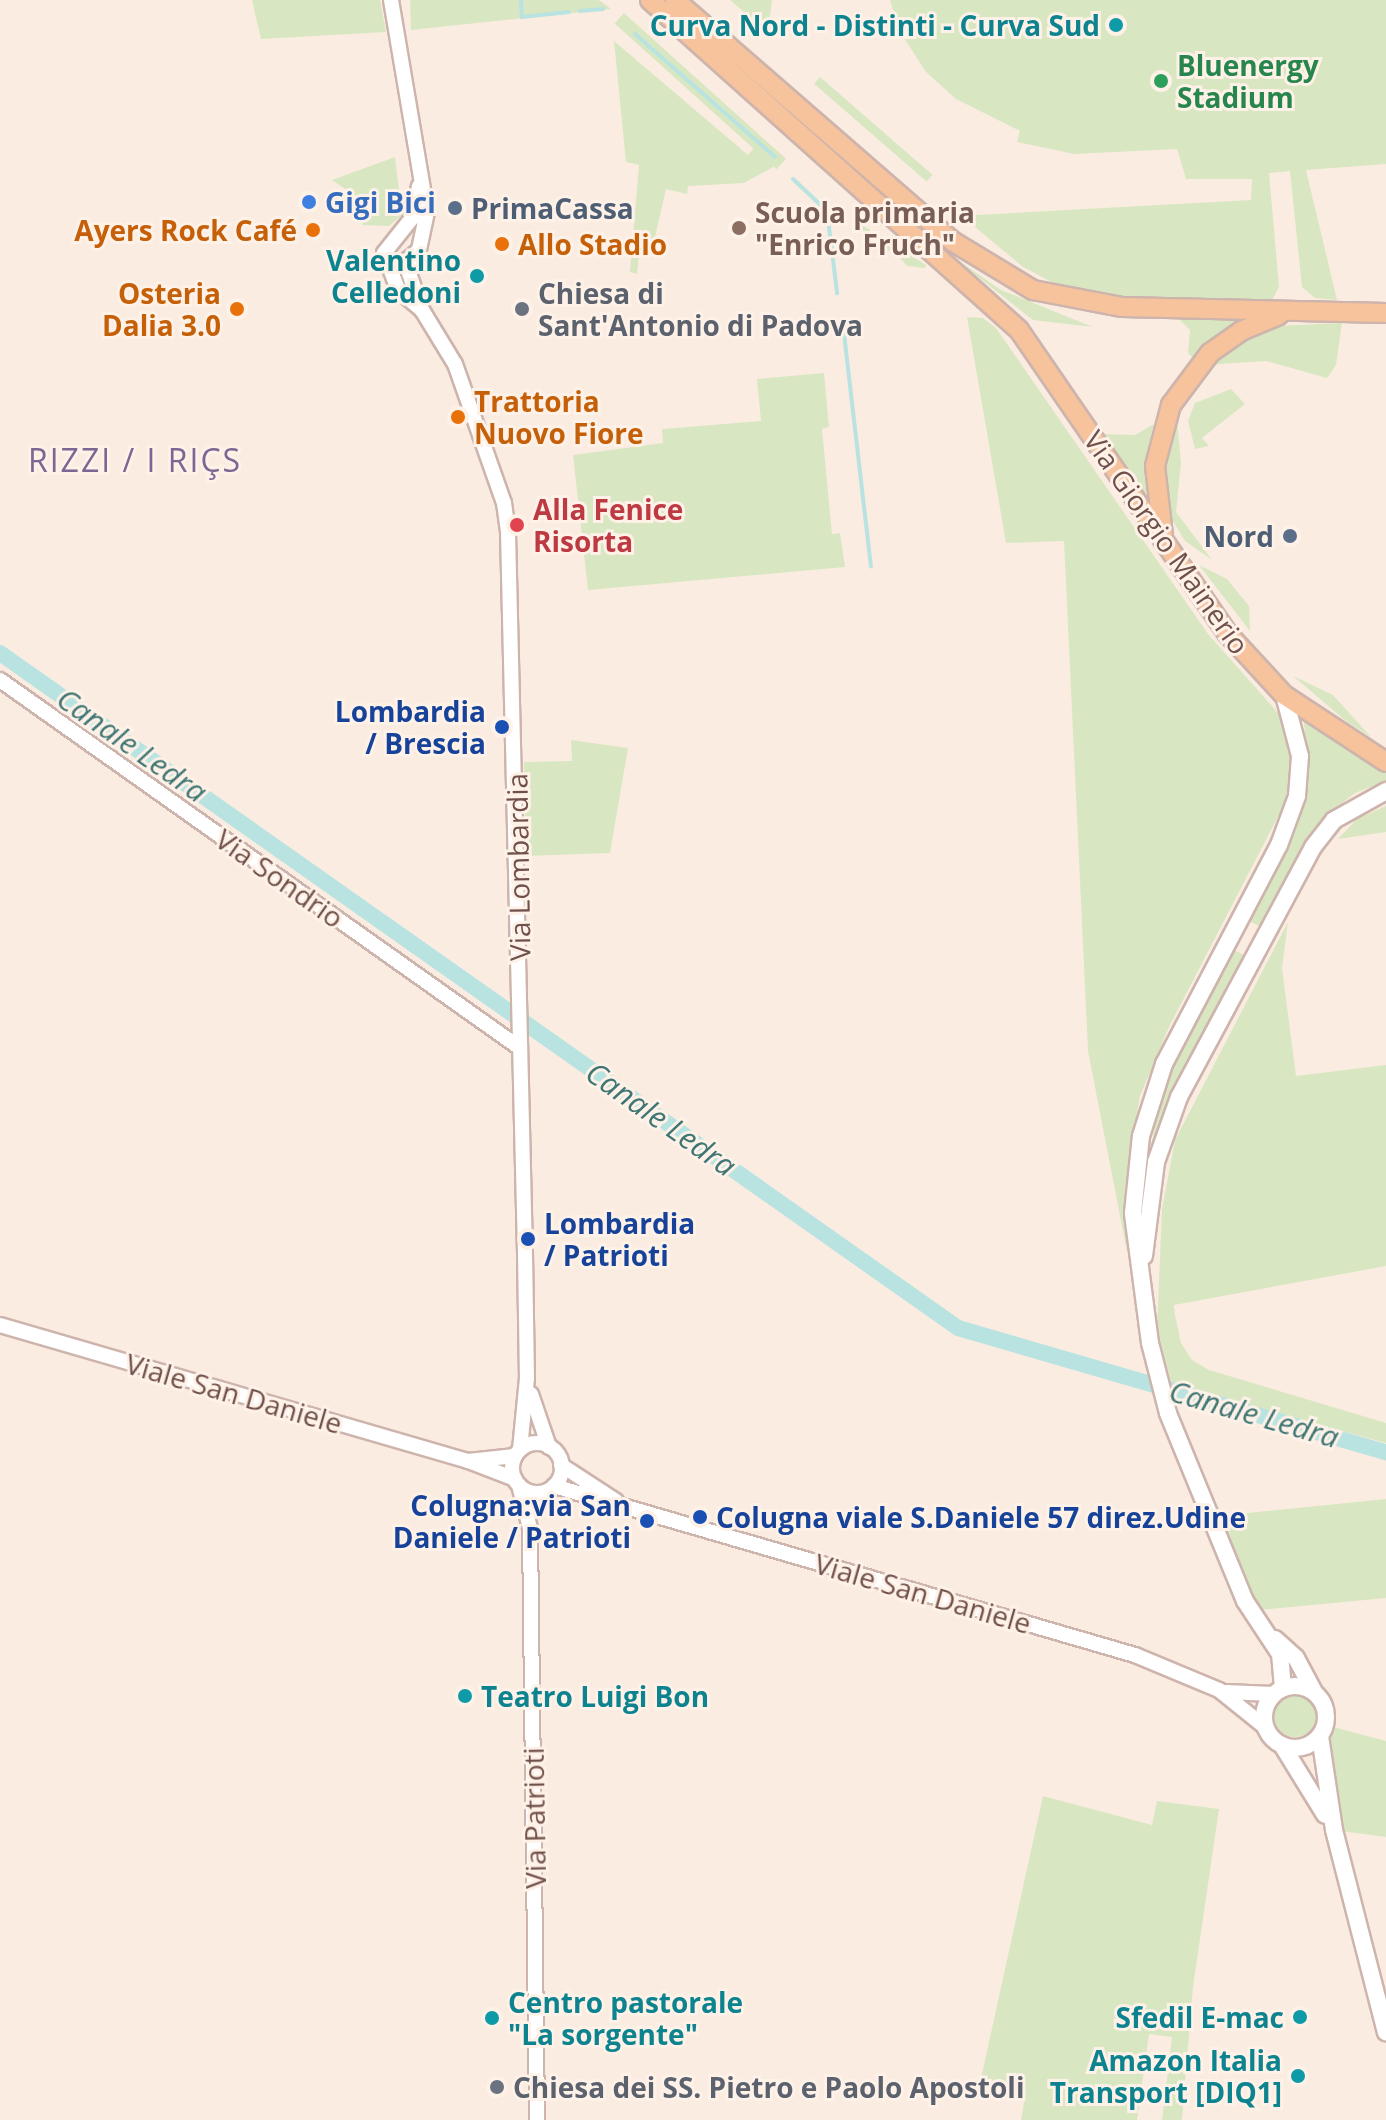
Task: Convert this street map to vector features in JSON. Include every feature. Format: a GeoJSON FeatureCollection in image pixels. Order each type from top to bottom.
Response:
{"type":"FeatureCollection","features":[{"type":"Feature","properties":{"kind":"main road","name":"Via Giorgio Mainerio"},"geometry":{"type":"LineString","coordinates":[[650,0],[1024,335],[1227,633],[1284,695],[1386,762]]}},
{"type":"Feature","properties":{"kind":"main road"},"geometry":{"type":"LineString","coordinates":[[675,0],[952,241],[1033,290],[1096,305],[1386,313]]}},
{"type":"Feature","properties":{"kind":"main road"},"geometry":{"type":"LineString","coordinates":[[1164,542],[1155,466],[1171,405],[1210,353],[1241,331],[1286,312]]}},
{"type":"Feature","properties":{"kind":"main road"},"geometry":{"type":"LineString","coordinates":[[1265,1727],[1265,1707],[1278,1691],[1280,1654],[1245,1601],[1168,1413],[1157,1376],[1133,1213],[1141,1136],[1164,1064],[1279,845],[1297,796],[1300,756],[1284,695]]}},
{"type":"Feature","properties":{"kind":"main road"},"geometry":{"type":"LineString","coordinates":[[1143,1290],[1150,1196],[1168,1125],[1313,847],[1334,820],[1386,791]]}},
{"type":"Feature","properties":{"kind":"main road"},"geometry":{"type":"LineString","coordinates":[[1234,932],[1260,946]]}},
{"type":"Feature","properties":{"kind":"main road"},"geometry":{"type":"LineString","coordinates":[[1262,1628],[1296,1658],[1314,1692]]}},
{"type":"Feature","properties":{"kind":"main road","name":"Viale San Daniele"},"geometry":{"type":"LineString","coordinates":[[1278,1691],[1297,1685],[1314,1692],[1326,1712],[1320,1736],[1334,1830],[1386,2032]]}},
{"type":"Feature","properties":{"kind":"main road","name":"Viale San Daniele"},"geometry":{"type":"LineString","coordinates":[[1265,1727],[1282,1745],[1334,1830]]}},
{"type":"Feature","properties":{"kind":"main road"},"geometry":{"type":"LineString","coordinates":[[1282,1745],[1304,1747],[1320,1736]]}},
{"type":"Feature","properties":{"kind":"street"},"geometry":{"type":"LineString","coordinates":[[391,0],[427,212],[414,286]]}},
{"type":"Feature","properties":{"kind":"street"},"geometry":{"type":"LineString","coordinates":[[420,175],[415,211],[384,251],[398,290],[422,310]]}},
{"type":"Feature","properties":{"kind":"street"},"geometry":{"type":"LineString","coordinates":[[393,241],[406,244],[407,260],[422,310]]}},
{"type":"Feature","properties":{"kind":"street"},"geometry":{"type":"LineString","coordinates":[[388,262],[407,260],[419,250]]}},
{"type":"Feature","properties":{"kind":"street","name":"Via Lombardia"},"geometry":{"type":"LineString","coordinates":[[422,310],[455,364],[506,517],[515,685],[527,1378],[518,1453]]}},
{"type":"Feature","properties":{"kind":"street","name":"Via Sondrio"},"geometry":{"type":"LineString","coordinates":[[0,680],[520,1042]]}},
{"type":"Feature","properties":{"kind":"street","name":"Viale San Daniele"},"geometry":{"type":"LineString","coordinates":[[0,1325],[468,1461],[517,1482]]}},
{"type":"Feature","properties":{"kind":"street","name":"Via Lombardia"},"geometry":{"type":"LineString","coordinates":[[527,1378],[549,1447]]}},
{"type":"Feature","properties":{"kind":"street"},"geometry":{"type":"LineString","coordinates":[[534,1444],[549,1447],[561,1465],[547,1489],[517,1482],[518,1453],[534,1444]]}},
{"type":"Feature","properties":{"kind":"street","name":"Viale San Daniele"},"geometry":{"type":"LineString","coordinates":[[468,1461],[518,1453]]}},
{"type":"Feature","properties":{"kind":"street","name":"Viale San Daniele"},"geometry":{"type":"LineString","coordinates":[[561,1465],[623,1506]]}},
{"type":"Feature","properties":{"kind":"street","name":"Via Patrioti"},"geometry":{"type":"LineString","coordinates":[[517,1482],[530,1528],[535,2116]]}},
{"type":"Feature","properties":{"kind":"street","name":"Viale San Daniele"},"geometry":{"type":"LineString","coordinates":[[547,1489],[623,1506],[1135,1655],[1219,1690],[1265,1727]]}},
{"type":"Feature","properties":{"kind":"street","name":"Via Patrioti"},"geometry":{"type":"LineString","coordinates":[[530,1528],[547,1489]]}},
{"type":"Feature","properties":{"kind":"street","name":"Viale San Daniele"},"geometry":{"type":"LineString","coordinates":[[1219,1690],[1278,1691]]}},
{"type":"Feature","properties":{"kind":"green space"},"geometry":{"type":"Polygon","coordinates":[[[252,0],[380,0],[386,32],[261,39],[252,0]]]}},
{"type":"Feature","properties":{"kind":"green space"},"geometry":{"type":"Polygon","coordinates":[[[410,0],[599,0],[611,9],[411,30],[410,0]]]}},
{"type":"Feature","properties":{"kind":"green space"},"geometry":{"type":"Polygon","coordinates":[[[730,0],[772,0],[768,33],[730,0]]]}},
{"type":"Feature","properties":{"kind":"green space","name":"Bluenergy Stadium"},"geometry":{"type":"Polygon","coordinates":[[[890,0],[1386,0],[1386,164],[1306,170],[1337,300],[1315,298],[1302,287],[1290,171],[1269,173],[1279,287],[1271,302],[1109,297],[1061,287],[1023,267],[969,222],[976,215],[1251,200],[1252,179],[1186,179],[1177,149],[1074,154],[1017,142],[1020,131],[956,99],[926,72],[900,32],[890,0]]]}},
{"type":"Feature","properties":{"kind":"green space"},"geometry":{"type":"Polygon","coordinates":[[[624,13],[786,159],[777,169],[615,23],[624,13]]]}},
{"type":"Feature","properties":{"kind":"green space"},"geometry":{"type":"Polygon","coordinates":[[[614,41],[748,155],[754,148],[775,166],[744,183],[688,186],[687,194],[666,189],[652,250],[640,247],[637,274],[630,272],[639,165],[626,162],[614,41]]]}},
{"type":"Feature","properties":{"kind":"green space"},"geometry":{"type":"Polygon","coordinates":[[[820,77],[932,175],[927,182],[814,84],[820,77]]]}},
{"type":"Feature","properties":{"kind":"green space"},"geometry":{"type":"Polygon","coordinates":[[[395,157],[399,190],[406,195],[402,215],[389,226],[362,225],[361,200],[332,180],[395,157]]]}},
{"type":"Feature","properties":{"kind":"green space"},"geometry":{"type":"Polygon","coordinates":[[[862,225],[926,265],[925,268],[907,266],[894,251],[866,250],[862,225]]]}},
{"type":"Feature","properties":{"kind":"green space"},"geometry":{"type":"Polygon","coordinates":[[[946,252],[1001,290],[1093,327],[1033,320],[946,252]]]}},
{"type":"Feature","properties":{"kind":"green space"},"geometry":{"type":"Polygon","coordinates":[[[967,317],[983,318],[996,328],[1208,634],[1279,714],[1288,735],[1291,772],[1284,805],[1169,1027],[1140,1096],[1125,1188],[1127,1252],[1088,1051],[1064,541],[1006,543],[967,317]]]}},
{"type":"Feature","properties":{"kind":"green space"},"geometry":{"type":"Polygon","coordinates":[[[1177,317],[1250,319],[1194,359],[1188,353],[1190,330],[1177,317]]]}},
{"type":"Feature","properties":{"kind":"green space"},"geometry":{"type":"Polygon","coordinates":[[[1342,323],[1336,365],[1327,378],[1266,361],[1204,365],[1246,338],[1275,326],[1342,323]]]}},
{"type":"Feature","properties":{"kind":"green space"},"geometry":{"type":"Polygon","coordinates":[[[824,373],[829,427],[822,429],[832,534],[840,533],[845,567],[588,590],[573,455],[663,443],[662,429],[761,421],[757,379],[824,373]]]}},
{"type":"Feature","properties":{"kind":"green space"},"geometry":{"type":"Polygon","coordinates":[[[1231,389],[1245,404],[1202,438],[1209,446],[1195,449],[1188,421],[1195,403],[1231,389]]]}},
{"type":"Feature","properties":{"kind":"green space"},"geometry":{"type":"Polygon","coordinates":[[[1177,420],[1181,463],[1176,512],[1212,560],[1185,541],[1170,516],[1164,454],[1177,420]]]}},
{"type":"Feature","properties":{"kind":"green space"},"geometry":{"type":"Polygon","coordinates":[[[1154,424],[1147,453],[1149,509],[1097,434],[1135,435],[1154,424]]]}},
{"type":"Feature","properties":{"kind":"green space"},"geometry":{"type":"Polygon","coordinates":[[[1199,565],[1227,579],[1249,606],[1250,631],[1199,565]]]}},
{"type":"Feature","properties":{"kind":"green space"},"geometry":{"type":"Polygon","coordinates":[[[1293,676],[1333,695],[1371,737],[1346,721],[1293,676]]]}},
{"type":"Feature","properties":{"kind":"green space"},"geometry":{"type":"Polygon","coordinates":[[[1304,721],[1386,772],[1386,781],[1355,793],[1323,818],[1261,927],[1247,920],[1293,831],[1308,790],[1304,721]]]}},
{"type":"Feature","properties":{"kind":"green space"},"geometry":{"type":"Polygon","coordinates":[[[571,740],[628,748],[610,853],[526,856],[524,762],[572,761],[571,740]]]}},
{"type":"Feature","properties":{"kind":"green space"},"geometry":{"type":"Polygon","coordinates":[[[1386,806],[1386,832],[1338,839],[1357,819],[1386,806]]]}},
{"type":"Feature","properties":{"kind":"green space"},"geometry":{"type":"Polygon","coordinates":[[[1288,922],[1282,968],[1296,1076],[1386,1065],[1386,1266],[1174,1305],[1175,1315],[1181,1343],[1192,1360],[1209,1370],[1386,1423],[1386,1443],[1172,1385],[1157,1329],[1162,1209],[1175,1140],[1288,922]]]}},
{"type":"Feature","properties":{"kind":"green space"},"geometry":{"type":"Polygon","coordinates":[[[1234,950],[1244,955],[1173,1090],[1145,1175],[1164,1083],[1234,950]]]}},
{"type":"Feature","properties":{"kind":"green space"},"geometry":{"type":"Polygon","coordinates":[[[1386,1499],[1386,1598],[1258,1610],[1218,1516],[1386,1499]]]}},
{"type":"Feature","properties":{"kind":"green space"},"geometry":{"type":"Polygon","coordinates":[[[1295,1695],[1310,1701],[1316,1716],[1310,1731],[1295,1737],[1280,1731],[1274,1716],[1280,1701],[1295,1695]]]}},
{"type":"Feature","properties":{"kind":"green space"},"geometry":{"type":"Polygon","coordinates":[[[1333,1727],[1386,1741],[1386,1837],[1341,1831],[1328,1756],[1333,1727]]]}},
{"type":"Feature","properties":{"kind":"green space"},"geometry":{"type":"Polygon","coordinates":[[[1043,1796],[1152,1825],[1157,1801],[1219,1809],[1193,1987],[1182,2120],[1162,2120],[1172,2037],[1149,2034],[1137,2120],[1021,2120],[1026,2091],[980,2083],[1043,1796]]]}},
{"type":"Feature","properties":{"kind":"waterway"},"geometry":{"type":"LineString","coordinates":[[521,0],[522,17],[569,12]]}},
{"type":"Feature","properties":{"kind":"waterway"},"geometry":{"type":"LineString","coordinates":[[580,11],[603,9]]}},
{"type":"Feature","properties":{"kind":"waterway"},"geometry":{"type":"LineString","coordinates":[[635,34],[775,157]]}},
{"type":"Feature","properties":{"kind":"waterway"},"geometry":{"type":"LineString","coordinates":[[793,179],[827,211],[837,293]]}},
{"type":"Feature","properties":{"kind":"waterway"},"geometry":{"type":"LineString","coordinates":[[843,325],[871,566]]}},
{"type":"Feature","properties":{"kind":"waterway","name":"Canale Ledra"},"geometry":{"type":"LineString","coordinates":[[0,653],[958,1328],[1386,1452]]}},
{"type":"Feature","properties":{"kind":"place","name":"Curva Nord - Distinti - Curva Sud"},"geometry":{"type":"Point","coordinates":[1116,25]}},
{"type":"Feature","properties":{"kind":"place","name":"Bluenergy Stadium"},"geometry":{"type":"Point","coordinates":[1161,81]}},
{"type":"Feature","properties":{"kind":"place","name":"Gigi Bici"},"geometry":{"type":"Point","coordinates":[309,202]}},
{"type":"Feature","properties":{"kind":"place","name":"PrimaCassa"},"geometry":{"type":"Point","coordinates":[455,208]}},
{"type":"Feature","properties":{"kind":"place","name":"Scuola primaria \"Enrico Fruch\""},"geometry":{"type":"Point","coordinates":[739,228]}},
{"type":"Feature","properties":{"kind":"place","name":"Ayers Rock Café"},"geometry":{"type":"Point","coordinates":[313,230]}},
{"type":"Feature","properties":{"kind":"place","name":"Allo Stadio"},"geometry":{"type":"Point","coordinates":[502,244]}},
{"type":"Feature","properties":{"kind":"place","name":"Valentino Celledoni"},"geometry":{"type":"Point","coordinates":[477,276]}},
{"type":"Feature","properties":{"kind":"place","name":"Osteria Dalia 3.0"},"geometry":{"type":"Point","coordinates":[237,309]}},
{"type":"Feature","properties":{"kind":"place","name":"Chiesa di Sant'Antonio di Padova"},"geometry":{"type":"Point","coordinates":[522,309]}},
{"type":"Feature","properties":{"kind":"place","name":"Trattoria Nuovo Fiore"},"geometry":{"type":"Point","coordinates":[458,417]}},
{"type":"Feature","properties":{"kind":"place","name":"Alla Fenice Risorta"},"geometry":{"type":"Point","coordinates":[517,525]}},
{"type":"Feature","properties":{"kind":"place","name":"Nord"},"geometry":{"type":"Point","coordinates":[1290,536]}},
{"type":"Feature","properties":{"kind":"place","name":"Lombardia / Brescia"},"geometry":{"type":"Point","coordinates":[502,727]}},
{"type":"Feature","properties":{"kind":"place","name":"Lombardia / Patrioti"},"geometry":{"type":"Point","coordinates":[528,1239]}},
{"type":"Feature","properties":{"kind":"place","name":"Colugna viale S.Daniele 57 direz.Udine"},"geometry":{"type":"Point","coordinates":[700,1517]}},
{"type":"Feature","properties":{"kind":"place","name":"Colugna:via San Daniele / Patrioti"},"geometry":{"type":"Point","coordinates":[647,1521]}},
{"type":"Feature","properties":{"kind":"place","name":"Teatro Luigi Bon"},"geometry":{"type":"Point","coordinates":[465,1696]}},
{"type":"Feature","properties":{"kind":"place","name":"Sfedil E-mac"},"geometry":{"type":"Point","coordinates":[1300,2017]}},
{"type":"Feature","properties":{"kind":"place","name":"Centro pastorale \"La sorgente\""},"geometry":{"type":"Point","coordinates":[492,2018]}},
{"type":"Feature","properties":{"kind":"place","name":"Amazon Italia Transport [DIQ1]"},"geometry":{"type":"Point","coordinates":[1298,2076]}},
{"type":"Feature","properties":{"kind":"place","name":"Chiesa dei SS. Pietro e Paolo Apostoli"},"geometry":{"type":"Point","coordinates":[497,2087]}},
{"type":"Feature","properties":{"kind":"district","name":"RIZZI / I RIÇS"},"geometry":{"type":"Point","coordinates":[135,460]}}]}
